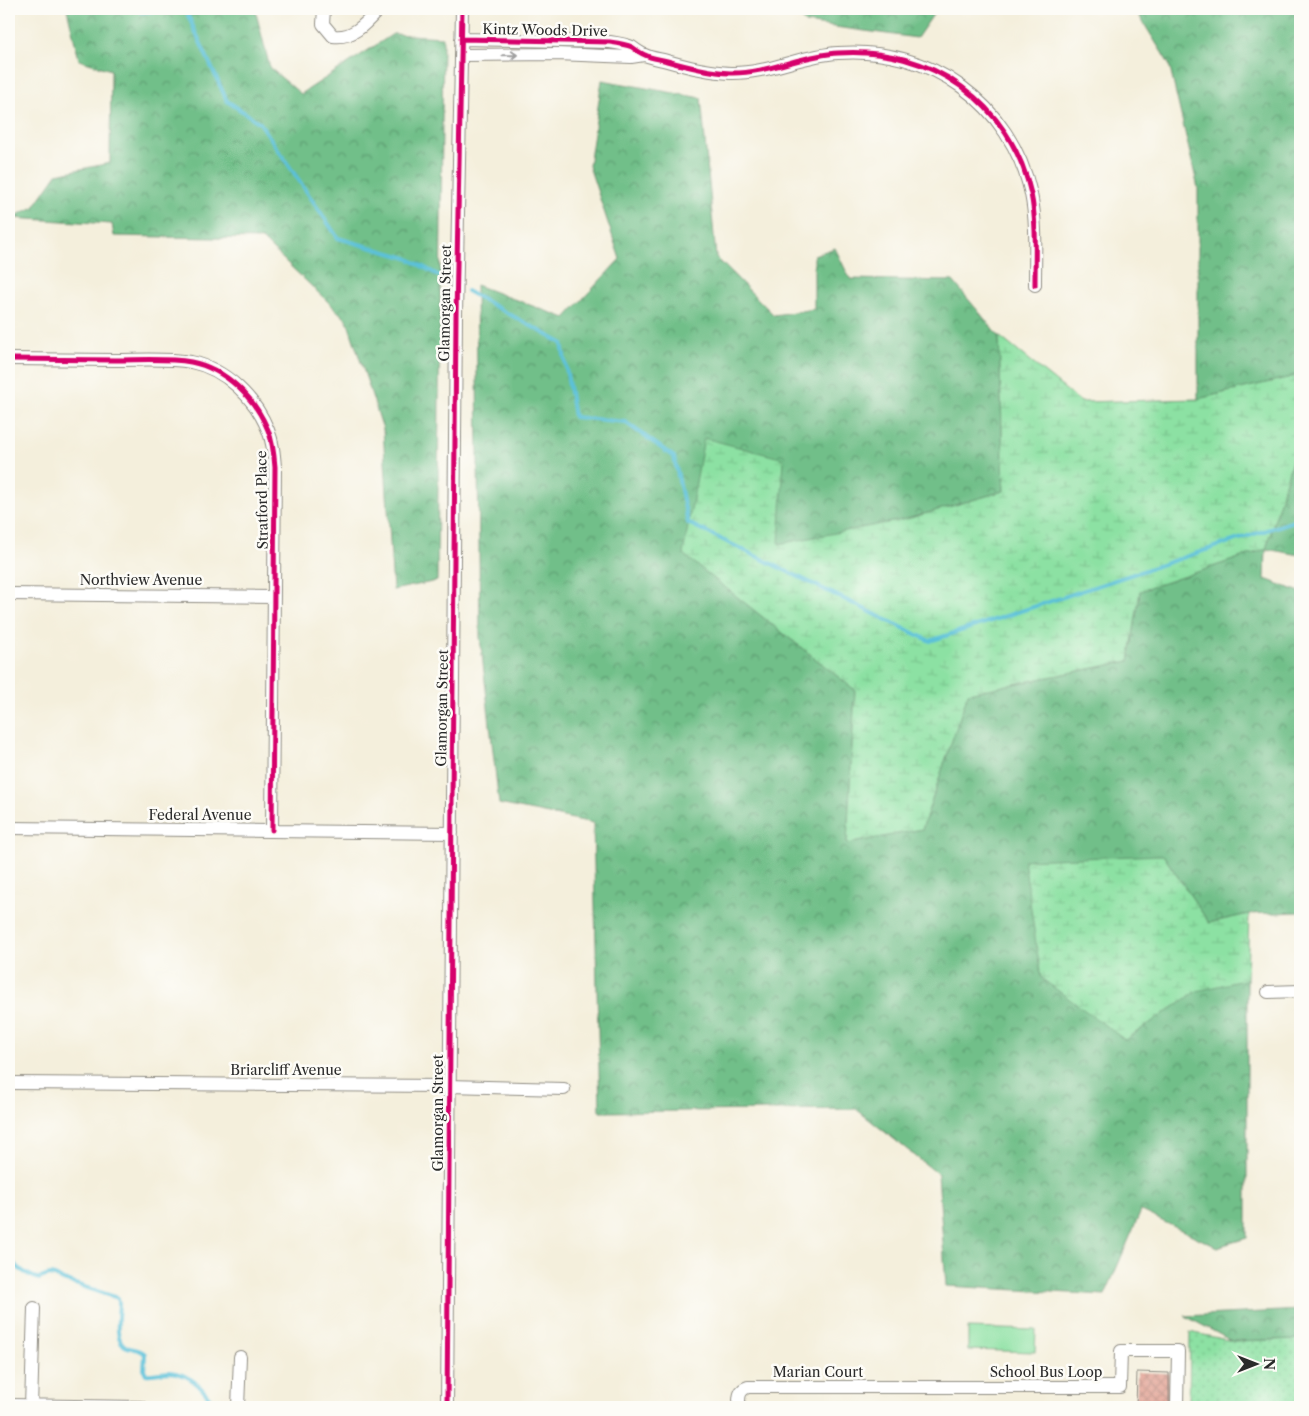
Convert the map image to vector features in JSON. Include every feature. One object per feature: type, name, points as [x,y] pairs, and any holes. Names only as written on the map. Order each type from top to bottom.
[{"type":"street","points":[[324,9],[323,24],[333,36],[341,37],[364,25],[378,9]]},
{"type":"street","name":"Glamorgan Street","points":[[447,1407],[456,266],[462,9]]},
{"type":"street","name":"Kintz Woods Drive","points":[[462,39],[610,42],[625,44],[644,55],[710,71],[740,72],[779,67],[837,52],[865,52],[897,56],[916,62],[941,74],[972,95],[1005,132],[1019,158],[1026,176],[1033,205],[1035,285]]},
{"type":"street","points":[[557,54],[558,41]]},
{"type":"street","name":"Kintz Woods Drive","points":[[461,55],[557,54],[632,57],[644,55]]},
{"type":"street","name":"Stratford Place","points":[[9,359],[183,361],[210,369],[235,384],[248,397],[259,413],[268,430],[274,448],[275,467],[272,830]]},
{"type":"street","name":"Northview Avenue","points":[[9,594],[274,597]]},
{"type":"street","name":"Federal Avenue","points":[[9,828],[452,833]]},
{"type":"street","points":[[1268,992],[1300,991]]},
{"type":"street","name":"Briarcliff Avenue","points":[[9,1083],[449,1086],[564,1089]]},
{"type":"street","points":[[31,1406],[34,1308]]},
{"type":"street","name":"School Bus Loop","points":[[914,1387],[1120,1386],[1121,1351],[1178,1351],[1177,1407]]},
{"type":"street","points":[[238,1407],[240,1357]]},
{"type":"street","name":"Marian Court","points":[[739,1407],[740,1392],[743,1388],[748,1387],[914,1387]]},
{"type":"street","points":[[9,1405],[141,1407]]},
{"type":"green space","points":[[67,9],[255,9],[270,68],[301,94],[393,34],[443,37],[437,581],[393,590],[383,429],[347,320],[262,239],[114,236],[112,224],[11,218],[34,207],[57,174],[110,163],[111,70],[79,60]]},
{"type":"green space","points":[[791,9],[937,9],[917,38],[805,23]]},
{"type":"green space","points":[[1135,9],[1300,9],[1300,375],[1198,399],[1198,188],[1169,64]]},
{"type":"green space","points":[[602,80],[701,98],[716,257],[774,315],[814,309],[814,255],[835,248],[850,279],[953,281],[999,336],[1004,491],[907,519],[779,545],[683,554],[855,690],[847,844],[922,829],[968,693],[1129,661],[1140,591],[1266,549],[1265,579],[1300,592],[1300,912],[1249,914],[1209,923],[1163,855],[1125,1040],[1197,990],[1247,979],[1247,1238],[1217,1247],[1141,1211],[1105,1295],[946,1286],[938,1174],[856,1109],[600,1112],[593,823],[499,804],[480,637],[476,285],[565,318],[620,259],[589,166]]},
{"type":"green space","points":[[999,336],[1081,402],[1198,399],[1300,375],[1300,433],[1266,549],[1140,591],[1129,661],[968,693],[922,829],[847,844],[855,690],[683,554],[704,438],[784,459],[779,544],[907,519],[1004,491]]},
{"type":"green space","points":[[1300,433],[1300,555],[1266,549]]},
{"type":"green space","points":[[1163,855],[1209,923],[1249,914],[1247,979],[1197,991],[1125,1040],[1041,978],[1024,860]]},
{"type":"green space","points":[[1300,1310],[1300,1339],[1232,1341],[1185,1316]]},
{"type":"green space","points":[[968,1328],[1036,1330],[1035,1352],[968,1350]]},
{"type":"green space","points":[[1190,1332],[1232,1341],[1300,1339],[1300,1407],[1189,1407]]},
{"type":"building","points":[[1137,1372],[1169,1373],[1169,1407],[1136,1407]]},
{"type":"waterway","points":[[140,9],[141,12],[180,9]]},
{"type":"waterway","points":[[185,9],[227,101],[260,123],[338,238],[407,258],[445,279]]},
{"type":"waterway","points":[[467,291],[562,343],[574,417],[625,422],[674,457],[688,523],[930,641],[1300,519]]},
{"type":"waterway","points":[[9,1253],[16,1266],[39,1279],[52,1275],[118,1298],[118,1334],[123,1344],[127,1347],[139,1350],[145,1354],[144,1370],[146,1374],[170,1372],[184,1375],[199,1386],[212,1401],[227,1404]]},
{"type":"cycle path","points":[[447,1407],[456,316],[462,9]]},
{"type":"cycle path","points":[[461,39],[610,42],[632,47],[653,58],[714,72],[744,73],[758,71],[824,54],[838,53],[872,53],[904,59],[934,71],[961,87],[985,108],[1005,133],[1021,162],[1033,205],[1035,285]]},
{"type":"cycle path","points":[[9,359],[163,360],[191,362],[216,371],[227,378],[247,396],[262,418],[271,439],[275,467],[272,830]]}]
